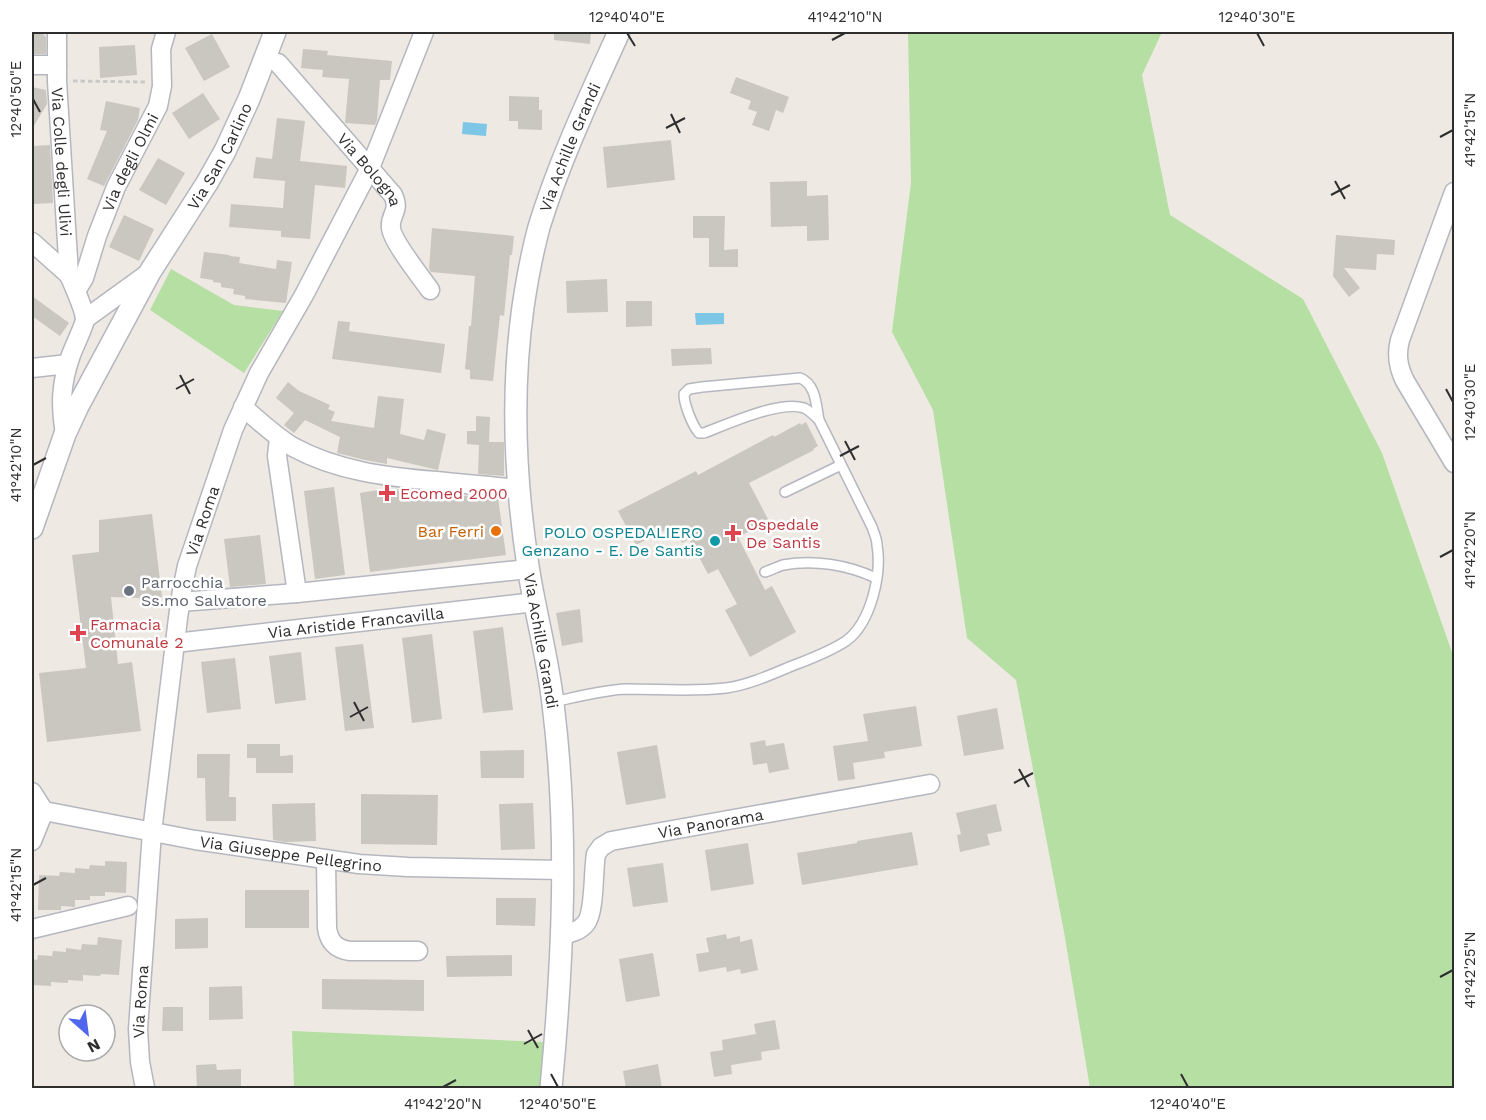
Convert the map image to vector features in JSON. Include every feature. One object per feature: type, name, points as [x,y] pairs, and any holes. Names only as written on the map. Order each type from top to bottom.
[{"type":"street","name":"Via Colle degli Ulivi","points":[[57,32],[57,73],[73,283]]},
{"type":"street","name":"Via degli Olmi","points":[[73,283],[84,278],[116,187],[158,106],[161,83],[160,49],[166,32]]},
{"type":"street","name":"Via San Carlino","points":[[32,528],[65,434],[78,406],[150,272],[225,151],[249,99],[275,32]]},
{"type":"street","name":"Via Roma","points":[[145,1089],[138,1034],[152,832],[180,603],[190,557],[229,441],[243,407],[259,373],[304,295],[370,168],[424,32]]},
{"type":"street","name":"Via Achille Grandi","points":[[551,1089],[563,870],[560,784],[553,702],[528,569],[518,489],[517,384],[523,310],[533,252],[540,227],[563,159],[619,32]]},
{"type":"street","name":"Via Bologna","points":[[278,63],[391,192],[396,209],[391,228],[395,240],[430,290]]},
{"type":"street","points":[[32,65],[57,73]]},
{"type":"street","points":[[1455,192],[1400,340],[1397,354],[1405,381],[1455,463]]},
{"type":"street","points":[[32,242],[73,283],[85,319]]},
{"type":"street","name":"Via San Carlino","points":[[65,434],[61,399],[68,364],[85,319],[150,272]]},
{"type":"street","points":[[32,368],[68,364]]},
{"type":"street","points":[[243,407],[279,438],[314,457],[348,468],[404,478],[518,489]]},
{"type":"street","points":[[279,438],[277,456],[297,593]]},
{"type":"street","points":[[180,603],[528,569]]},
{"type":"street","name":"Via Aristide Francavilla","points":[[175,642],[535,602]]},
{"type":"street","name":"Via Panorama","points":[[561,935],[576,932],[590,918],[596,854],[611,841],[930,784]]},
{"type":"street","points":[[32,792],[44,811],[32,841]]},
{"type":"street","name":"Via Giuseppe Pellegrino","points":[[44,811],[195,840],[326,860],[391,867],[563,870]]},
{"type":"street","points":[[326,860],[327,928],[329,938],[334,945],[350,951],[418,951]]},
{"type":"street","points":[[32,929],[128,906]]},
{"type":"lane","points":[[553,702],[623,689],[729,688],[816,656],[846,641],[856,631],[865,618],[874,593],[878,564],[877,543],[872,528],[819,420],[816,401],[807,381],[800,378],[702,387],[689,389],[683,397],[699,433],[768,410],[786,407],[805,408],[819,420]]},
{"type":"lane","points":[[785,492],[841,465]]},
{"type":"lane","points":[[765,572],[781,566],[811,563],[838,565],[876,578]]},
{"type":"path","points":[[57,73],[161,83]]},
{"type":"green space","points":[[908,32],[1162,32],[1142,75],[1170,215],[1303,299],[1382,453],[1454,658],[1454,1088],[1090,1088],[1064,932],[1016,680],[967,638],[933,410],[892,332],[911,183]]},
{"type":"green space","points":[[171,269],[234,305],[283,311],[244,373],[150,310]]},
{"type":"green space","points":[[292,1031],[544,1042],[541,1088],[294,1088]]},
{"type":"water","points":[[463,122],[487,124],[486,136],[462,134]]},
{"type":"water","points":[[695,313],[724,313],[724,324],[696,325]]},
{"type":"building","points":[[32,32],[41,32],[46,37],[45,54],[32,54]]},
{"type":"building","points":[[554,32],[591,32],[590,44],[554,40]]},
{"type":"building","points":[[212,34],[230,67],[204,81],[185,48]]},
{"type":"building","points":[[135,45],[137,75],[100,78],[99,47]]},
{"type":"building","points":[[303,49],[328,51],[327,55],[392,61],[390,80],[380,80],[375,125],[345,123],[349,79],[322,77],[323,70],[301,68]]},
{"type":"building","points":[[736,77],[789,97],[783,113],[776,110],[769,131],[752,125],[757,112],[748,109],[751,101],[730,93]]},
{"type":"building","points":[[32,87],[46,90],[47,104],[32,129]]},
{"type":"building","points":[[203,93],[220,119],[189,139],[172,113]]},
{"type":"building","points":[[509,96],[539,97],[539,110],[542,110],[542,130],[518,129],[518,121],[509,121]]},
{"type":"building","points":[[106,101],[140,108],[138,120],[104,186],[87,179],[107,131],[100,130]]},
{"type":"building","points":[[277,118],[305,121],[300,161],[347,166],[345,188],[315,185],[310,239],[281,237],[281,231],[229,227],[231,204],[283,208],[285,181],[253,178],[256,157],[272,159]]},
{"type":"building","points":[[671,140],[675,180],[607,188],[603,147]]},
{"type":"building","points":[[50,145],[53,203],[34,204],[32,146]]},
{"type":"building","points":[[158,158],[185,173],[166,205],[139,190]]},
{"type":"building","points":[[807,181],[807,196],[828,195],[829,240],[807,241],[807,226],[771,227],[770,182]]},
{"type":"building","points":[[124,215],[154,229],[139,261],[109,247]]},
{"type":"building","points":[[693,216],[725,216],[724,250],[738,249],[738,267],[709,267],[709,238],[693,238]]},
{"type":"building","points":[[432,228],[514,236],[504,316],[500,315],[493,381],[470,379],[470,370],[465,369],[475,276],[431,272],[429,269]]},
{"type":"building","points":[[1336,235],[1395,240],[1394,255],[1377,254],[1376,270],[1344,268],[1360,288],[1349,297],[1333,276]]},
{"type":"building","points":[[204,252],[240,257],[239,263],[276,269],[277,260],[292,262],[286,303],[245,299],[245,296],[233,294],[234,289],[221,287],[221,283],[213,282],[213,280],[200,278]]},
{"type":"building","points":[[607,279],[608,312],[567,313],[566,281]]},
{"type":"building","points":[[32,296],[69,323],[60,336],[32,316]]},
{"type":"building","points":[[626,301],[652,301],[652,326],[626,327]]},
{"type":"building","points":[[338,321],[350,322],[349,331],[445,344],[441,373],[332,359]]},
{"type":"building","points":[[711,348],[712,364],[672,366],[671,349]]},
{"type":"building","points":[[288,382],[299,391],[330,405],[328,409],[335,412],[331,421],[374,428],[378,396],[404,399],[400,434],[424,440],[427,429],[446,434],[438,470],[387,458],[387,464],[337,453],[340,437],[305,420],[294,433],[284,425],[294,413],[276,398]]},
{"type":"building","points":[[476,416],[490,417],[489,442],[504,442],[504,476],[478,474],[479,445],[467,444],[467,431],[476,431]]},
{"type":"building","name":"POLO OSPEDALIERO Genzano - E. De Santis","points":[[806,422],[818,446],[749,483],[769,521],[738,537],[765,590],[772,586],[796,632],[750,657],[725,610],[737,604],[718,569],[708,574],[689,539],[682,543],[673,526],[636,545],[618,511],[696,471],[698,475],[773,435],[774,437]]},
{"type":"building","points":[[334,487],[345,575],[315,579],[304,491]]},
{"type":"building","points":[[384,489],[384,491],[398,489],[399,493],[418,491],[498,498],[506,555],[370,572],[360,493]]},
{"type":"building","points":[[152,514],[162,597],[139,600],[139,598],[111,597],[118,664],[132,662],[141,731],[47,742],[39,673],[86,668],[72,555],[99,552],[99,520]]},
{"type":"building","points":[[260,535],[266,584],[230,587],[224,539]]},
{"type":"building","points":[[580,609],[583,642],[562,646],[556,613]]},
{"type":"building","points":[[503,627],[513,710],[483,713],[473,631]]},
{"type":"building","points":[[432,634],[442,719],[412,723],[402,638]]},
{"type":"building","points":[[363,644],[374,728],[345,731],[335,647]]},
{"type":"building","points":[[301,652],[306,700],[275,704],[269,656]]},
{"type":"building","points":[[235,658],[241,709],[207,713],[201,662]]},
{"type":"building","points":[[916,706],[922,746],[884,752],[885,758],[853,763],[855,779],[838,781],[833,746],[868,741],[863,714]]},
{"type":"building","points":[[997,708],[1004,749],[964,756],[957,716]]},
{"type":"building","points":[[765,740],[766,746],[784,743],[789,769],[769,773],[767,763],[753,765],[750,743]]},
{"type":"building","points":[[247,744],[280,744],[280,756],[293,755],[293,773],[256,773],[256,758],[247,758]]},
{"type":"building","points":[[657,745],[666,798],[626,805],[617,752]]},
{"type":"building","points":[[524,750],[524,778],[481,778],[480,751]]},
{"type":"building","points":[[197,754],[230,754],[229,797],[236,797],[236,821],[206,821],[205,778],[197,778]]},
{"type":"building","points":[[361,794],[438,795],[437,845],[361,844]]},
{"type":"building","points":[[315,803],[316,841],[273,840],[272,804]]},
{"type":"building","points":[[533,803],[535,849],[501,850],[499,804]]},
{"type":"building","points":[[996,804],[1002,831],[987,834],[990,845],[960,852],[957,835],[961,834],[956,813]]},
{"type":"building","points":[[912,832],[918,865],[802,885],[797,853]]},
{"type":"building","points":[[748,843],[754,884],[711,891],[705,850]]},
{"type":"building","points":[[105,861],[127,862],[126,893],[105,892],[105,896],[90,896],[90,900],[75,900],[75,907],[61,906],[61,910],[38,910],[39,875],[59,876],[60,872],[75,873],[75,868],[89,869],[90,865],[105,866]]},
{"type":"building","points":[[663,863],[668,902],[633,907],[627,868]]},
{"type":"building","points":[[245,890],[309,890],[309,928],[245,928]]},
{"type":"building","points":[[496,898],[536,898],[535,926],[496,925]]},
{"type":"building","points":[[208,918],[208,948],[175,949],[175,919]]},
{"type":"building","points":[[726,934],[727,939],[740,936],[740,942],[752,939],[758,970],[741,974],[740,969],[727,972],[726,967],[699,972],[696,954],[709,952],[706,938]]},
{"type":"building","points":[[98,937],[122,940],[119,975],[83,975],[83,981],[51,982],[51,986],[32,985],[32,959],[37,960],[38,955],[52,956],[53,951],[66,952],[66,948],[81,950],[82,944],[97,945]]},
{"type":"building","points":[[653,953],[660,996],[626,1002],[619,959]]},
{"type":"building","points":[[512,955],[512,976],[447,977],[446,956]]},
{"type":"building","points":[[322,979],[424,980],[424,1011],[322,1009]]},
{"type":"building","points":[[242,986],[243,1019],[209,1020],[209,987]]},
{"type":"building","points":[[163,1007],[183,1007],[183,1031],[162,1031]]},
{"type":"building","points":[[775,1020],[780,1049],[761,1052],[762,1060],[731,1065],[732,1074],[714,1077],[710,1052],[723,1050],[722,1040],[756,1034],[754,1024]]},
{"type":"building","points":[[216,1064],[217,1070],[241,1069],[241,1089],[197,1089],[196,1065]]},
{"type":"building","points":[[658,1064],[662,1089],[626,1089],[623,1071]]},
{"type":"place","name":"Ecomed 2000","points":[[387,493]]},
{"type":"place","name":"Bar Ferri","points":[[496,531]]},
{"type":"place","name":"Ospedale De Santis","points":[[733,533]]},
{"type":"place","name":"POLO OSPEDALIERO Genzano - E. De Santis","points":[[715,541]]},
{"type":"place","name":"Parrocchia Ss.mo Salvatore","points":[[129,591]]},
{"type":"place","name":"Farmacia Comunale 2","points":[[78,633]]}]
